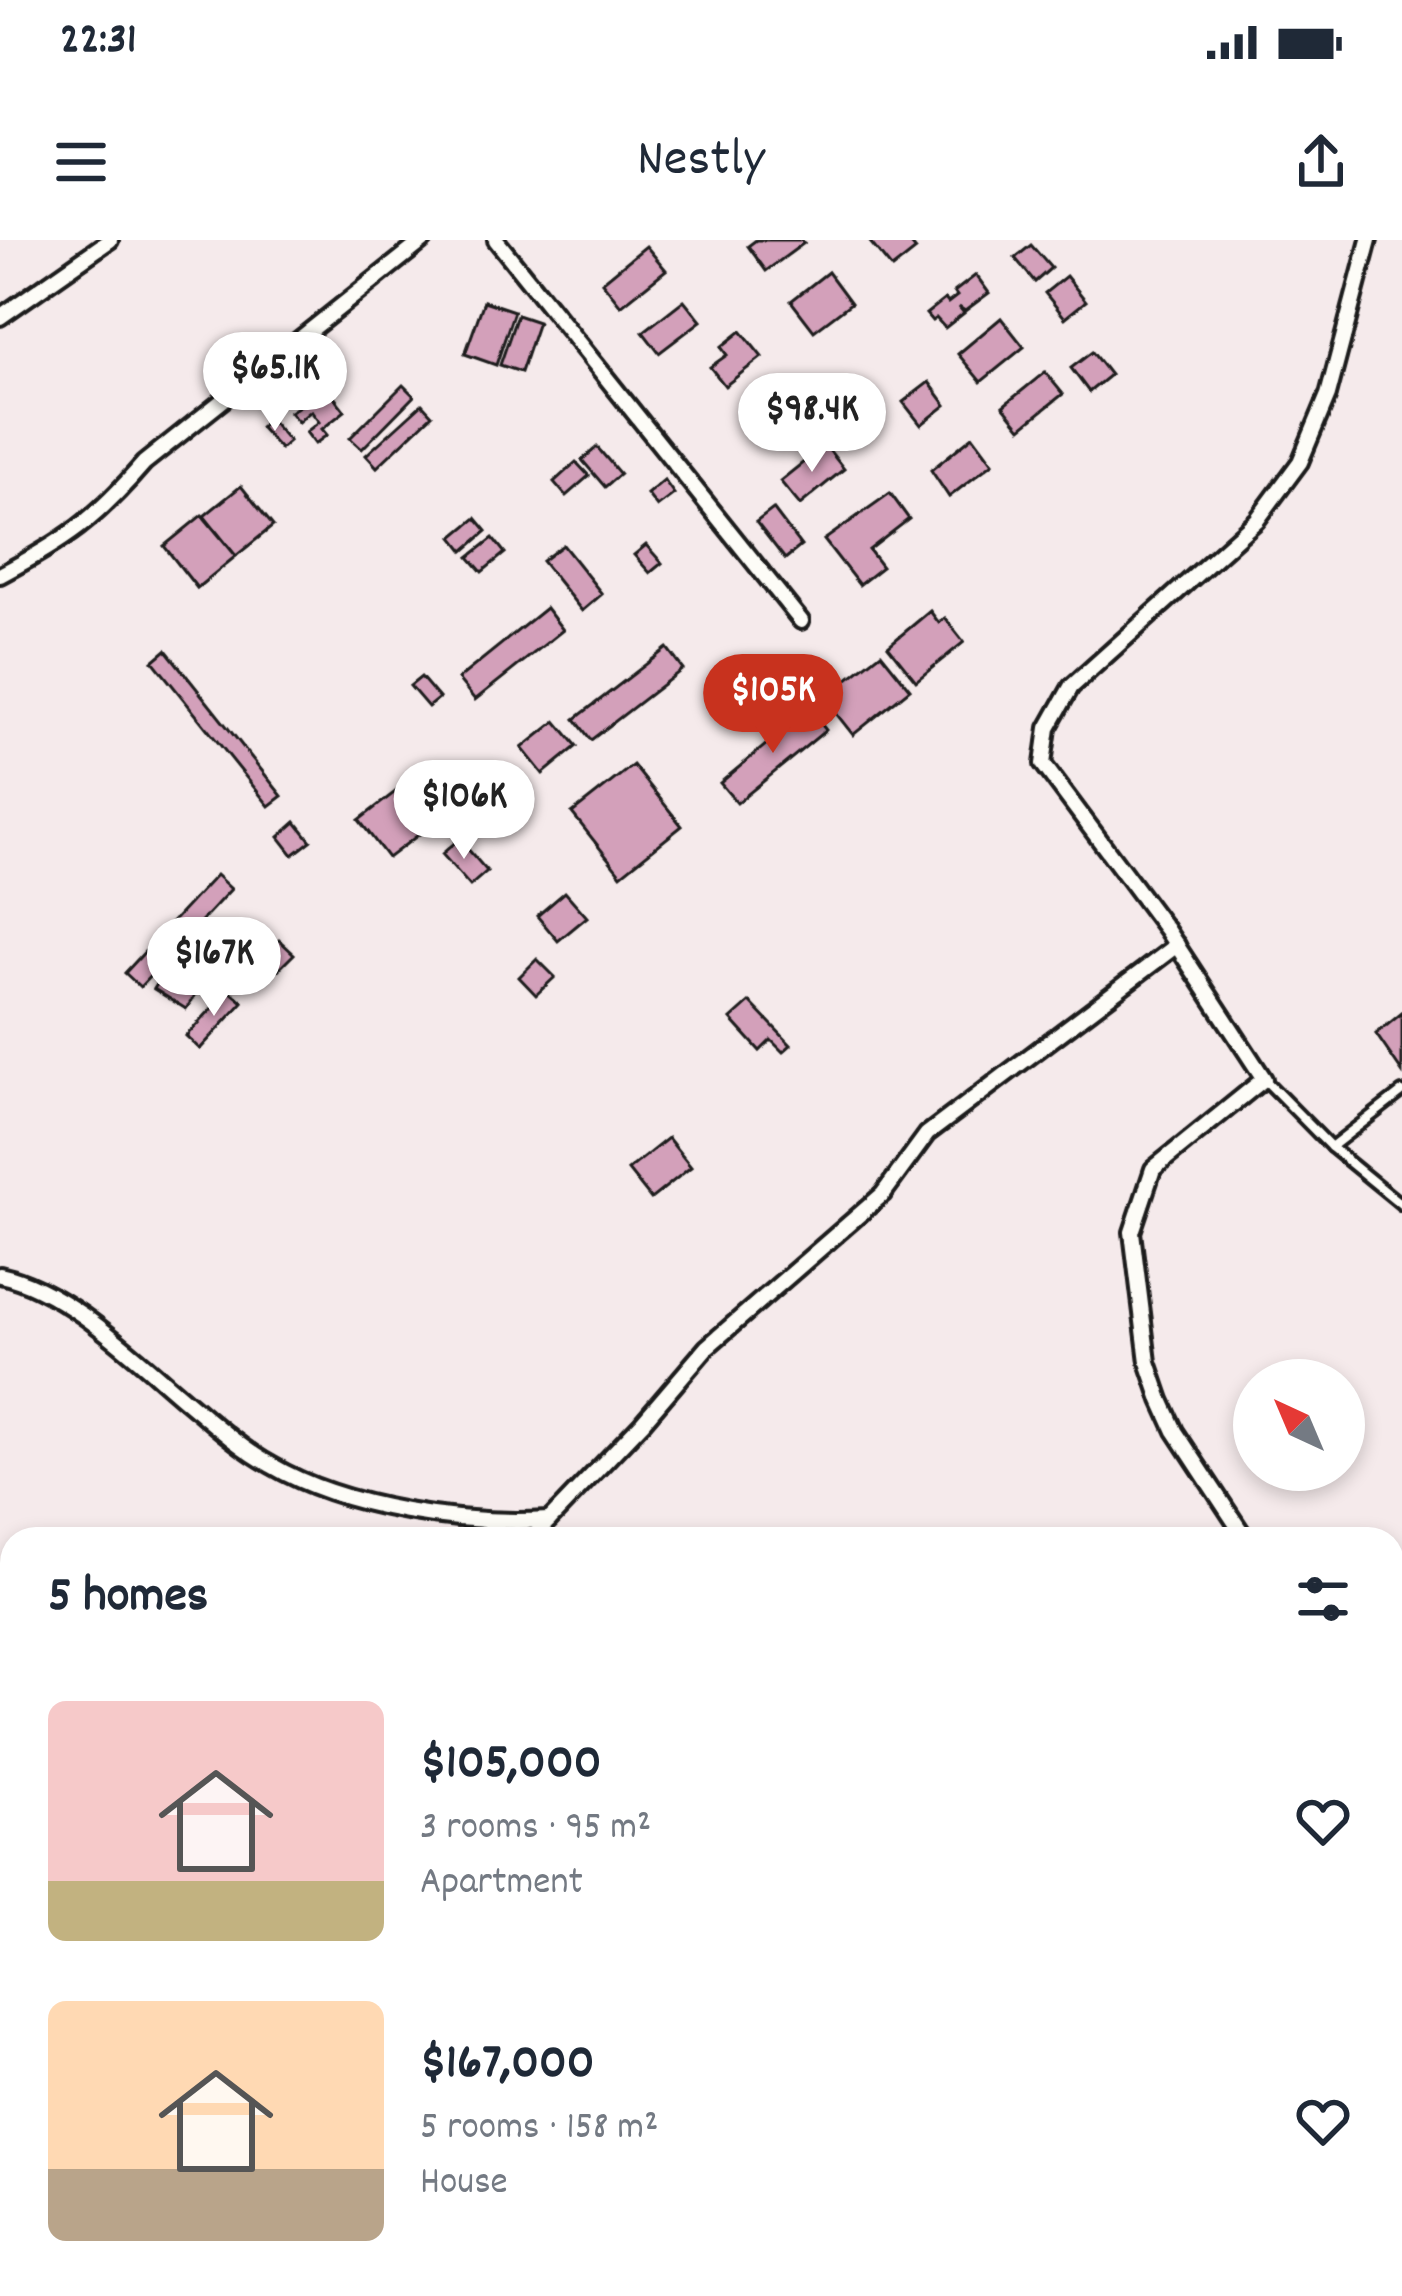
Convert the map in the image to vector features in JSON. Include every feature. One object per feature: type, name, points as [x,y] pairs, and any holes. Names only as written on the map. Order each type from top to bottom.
[{"type":"street","points":[[0,317],[110,240]]},
{"type":"street","points":[[0,575],[66,539],[107,506],[144,463],[424,240]]},
{"type":"street","points":[[496,240],[801,620]]},
{"type":"street","points":[[1238,1527],[1175,1431],[1161,1400],[1148,1362],[1132,1232],[1153,1168],[1264,1079],[1177,945],[1043,764],[1048,728],[1070,687],[1257,520],[1290,477],[1328,395],[1369,240]]},
{"type":"street","points":[[542,1527],[642,1424],[707,1346],[884,1194],[927,1134],[1177,945]]},
{"type":"street","points":[[0,1275],[58,1300],[271,1466],[338,1495],[445,1516],[501,1523],[549,1520]]},
{"type":"lane","points":[[1264,1079],[1330,1147],[1402,1205]]},
{"type":"lane","points":[[1330,1147],[1402,1092]]},
{"type":"building","points":[[756,240],[804,243],[766,271],[748,246]]},
{"type":"building","points":[[908,240],[916,250],[892,269],[870,242]]},
{"type":"building","points":[[1031,245],[1051,268],[1035,282],[1015,258]]},
{"type":"building","points":[[646,246],[666,270],[621,306],[602,282]]},
{"type":"building","points":[[828,272],[851,303],[814,331],[791,301]]},
{"type":"building","points":[[976,275],[989,293],[965,311],[959,307],[964,313],[945,328],[936,318],[932,321],[926,314],[957,296],[954,292]]},
{"type":"building","points":[[1066,276],[1086,301],[1065,318],[1045,293]]},
{"type":"building","points":[[684,300],[701,321],[659,353],[643,332]]},
{"type":"building","points":[[484,301],[514,311],[496,365],[465,354]]},
{"type":"building","points":[[517,315],[538,322],[521,372],[500,365]]},
{"type":"building","points":[[1001,318],[1024,347],[981,382],[958,354]]},
{"type":"building","points":[[741,331],[762,357],[725,386],[710,367],[727,355],[721,347]]},
{"type":"building","points":[[1092,352],[1110,375],[1089,392],[1071,368]]},
{"type":"building","points":[[1045,372],[1063,394],[1021,428],[1003,406]]},
{"type":"building","points":[[929,382],[946,405],[921,425],[903,402]]},
{"type":"building","points":[[403,385],[414,396],[362,449],[350,438]]},
{"type":"building","points":[[327,388],[345,411],[322,429],[327,435],[315,444],[306,432],[319,422],[311,411],[298,422],[290,412]]},
{"type":"building","points":[[422,404],[432,415],[377,467],[366,455]]},
{"type":"building","points":[[270,419],[289,441],[280,449],[260,427]]},
{"type":"building","points":[[973,436],[993,463],[949,497],[931,470]]},
{"type":"building","points":[[825,445],[844,469],[800,505],[780,481]]},
{"type":"building","points":[[597,447],[620,474],[605,487],[582,460]]},
{"type":"building","points":[[576,462],[589,476],[566,496],[554,482]]},
{"type":"building","points":[[664,480],[674,494],[657,507],[647,494]]},
{"type":"building","points":[[241,486],[273,526],[236,556],[204,516]]},
{"type":"building","points":[[890,493],[909,519],[869,550],[882,567],[859,585],[824,540]]},
{"type":"building","points":[[773,509],[801,546],[785,559],[756,522]]},
{"type":"building","points":[[202,515],[236,556],[197,588],[164,546]]},
{"type":"building","points":[[476,518],[487,531],[464,551],[453,537]]},
{"type":"building","points":[[493,538],[505,553],[482,572],[469,557]]},
{"type":"building","points":[[563,545],[602,594],[582,611],[542,561]]},
{"type":"building","points":[[646,545],[662,563],[650,573],[634,555]]},
{"type":"building","points":[[546,608],[563,630],[475,700],[458,679]]},
{"type":"building","points":[[930,611],[939,623],[945,618],[964,642],[916,681],[888,646]]},
{"type":"building","points":[[667,648],[683,669],[591,740],[575,719]]},
{"type":"building","points":[[166,650],[282,796],[269,806],[153,661]]},
{"type":"building","points":[[881,653],[910,689],[853,735],[824,698]]},
{"type":"building","points":[[421,677],[439,698],[428,707],[410,686]]},
{"type":"building","points":[[809,709],[826,730],[737,803],[720,783]]},
{"type":"building","points":[[556,721],[577,746],[543,774],[522,748]]},
{"type":"building","points":[[633,765],[682,826],[621,875],[572,813]]},
{"type":"building","points":[[421,772],[450,811],[388,858],[359,820]]},
{"type":"building","points":[[296,822],[311,841],[293,855],[279,837]]},
{"type":"building","points":[[459,839],[487,871],[470,886],[442,854]]},
{"type":"building","points":[[216,875],[231,889],[140,987],[125,973]]},
{"type":"building","points":[[565,892],[587,917],[558,941],[537,916]]},
{"type":"building","points":[[279,940],[294,954],[278,970],[263,955]]},
{"type":"building","points":[[537,959],[555,977],[536,995],[519,977]]},
{"type":"building","points":[[164,973],[196,994],[186,1009],[154,989]]},
{"type":"building","points":[[229,990],[243,1002],[200,1049],[186,1036]]},
{"type":"building","points":[[750,1002],[791,1045],[783,1052],[771,1040],[760,1051],[731,1019]]},
{"type":"building","points":[[1402,1013],[1402,1072],[1376,1034]]},
{"type":"building","points":[[668,1138],[691,1167],[651,1199],[628,1170]]}]
